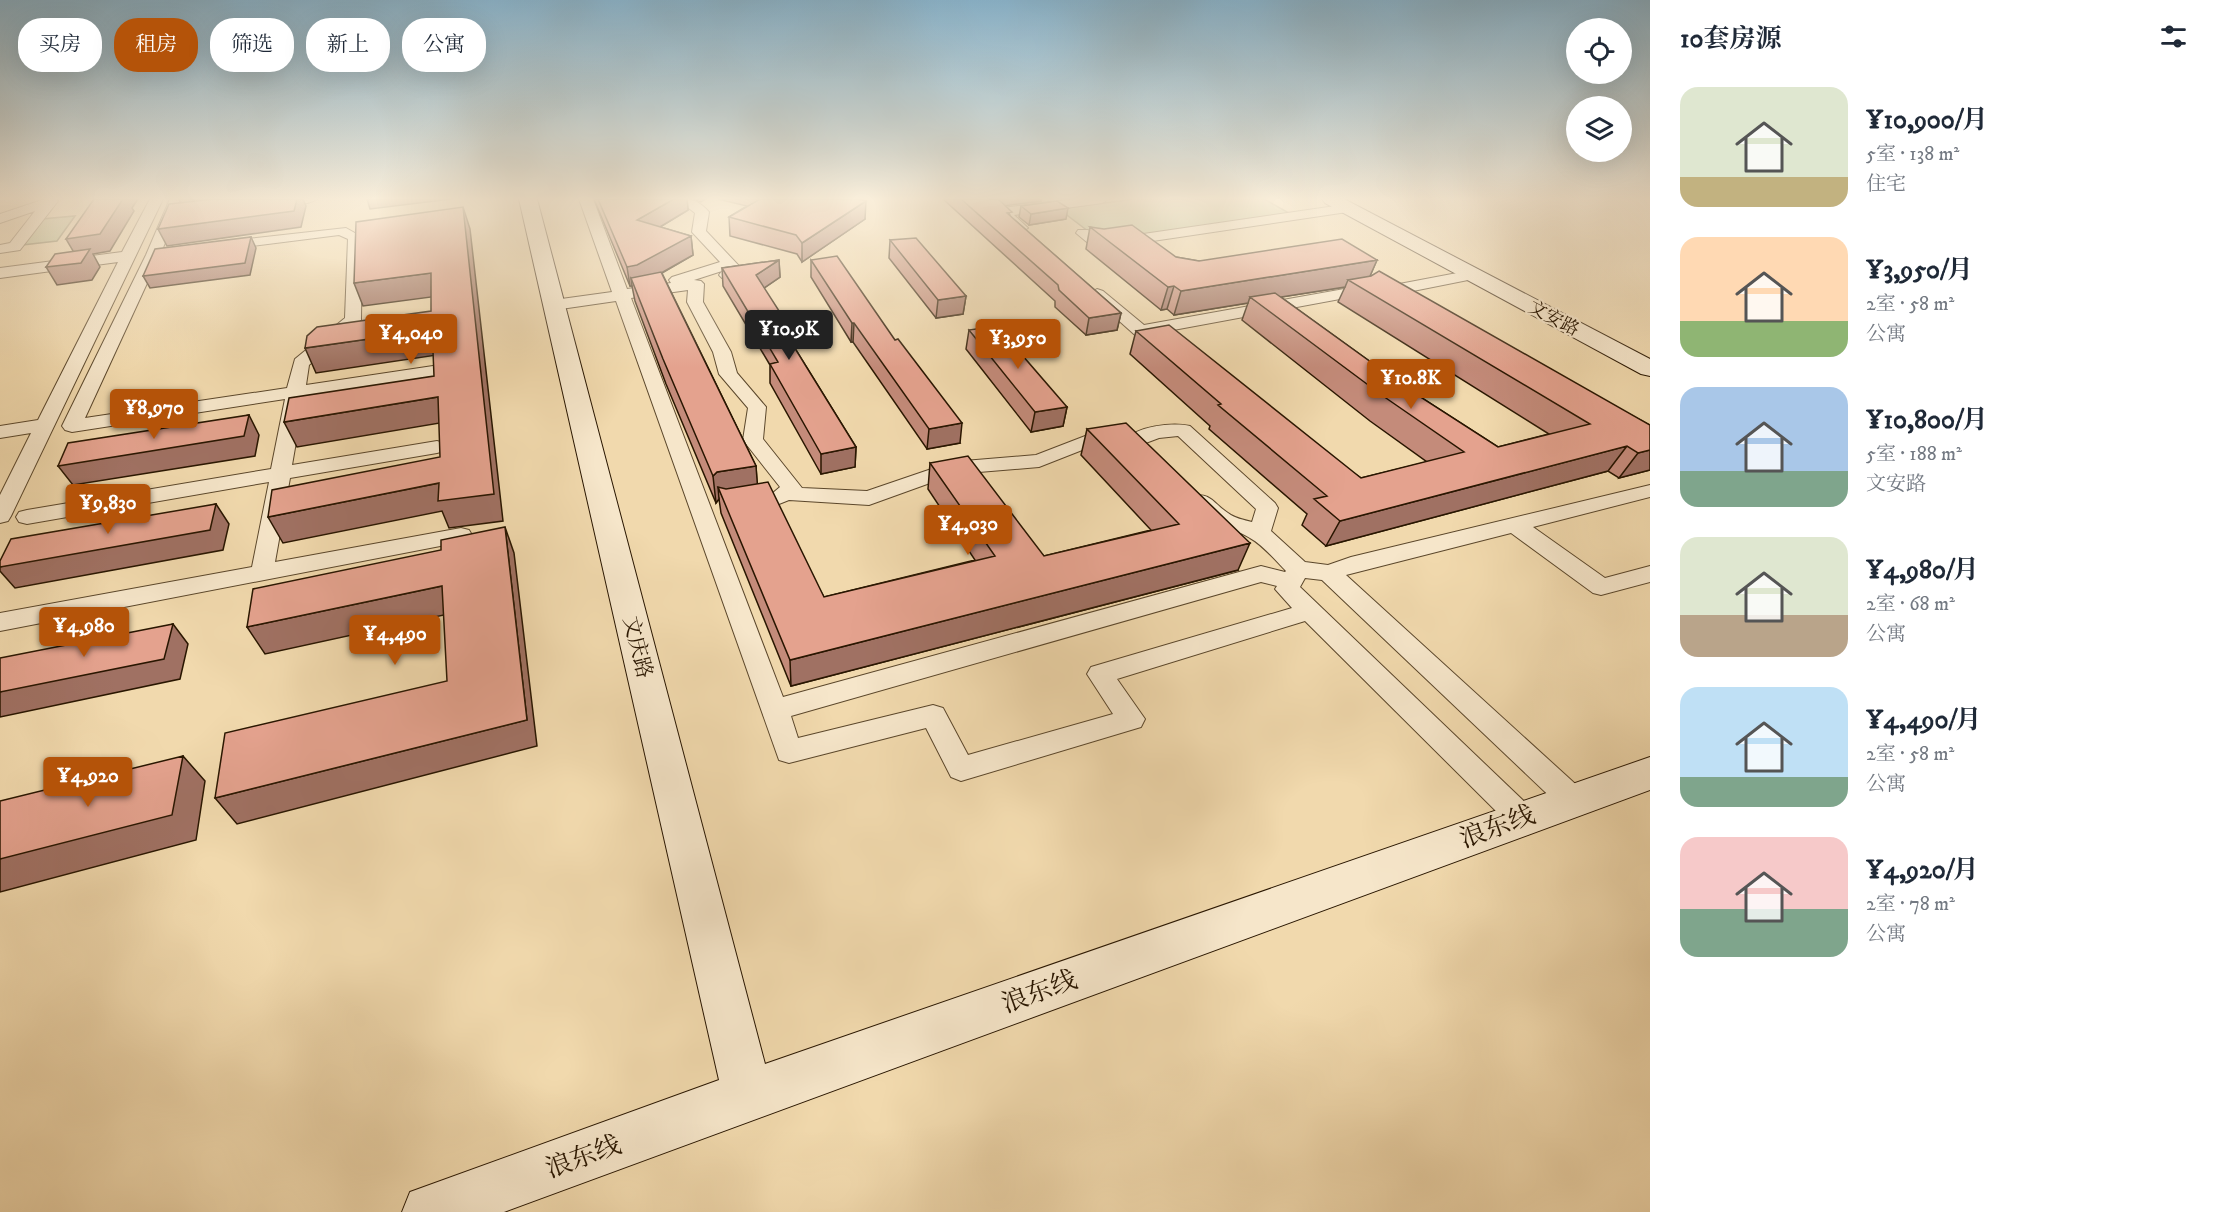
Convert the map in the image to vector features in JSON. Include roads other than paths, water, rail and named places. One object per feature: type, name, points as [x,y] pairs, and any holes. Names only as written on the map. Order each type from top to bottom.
[{"type":"main road","name":"文庆路","points":[[542,256],[748,1095]]},
{"type":"main road","name":"文安路","points":[[1437,256],[1650,369]]},
{"type":"main road","name":"浪东线","points":[[430,1212],[748,1095],[1650,772]]},
{"type":"street","points":[[0,273],[128,256]]},
{"type":"street","points":[[0,516],[128,256]]},
{"type":"street","points":[[153,256],[72,426],[433,371]]},
{"type":"street","points":[[262,573],[301,363],[353,320],[355,256]]},
{"type":"street","points":[[608,256],[789,752],[933,716],[961,769],[1131,719],[1100,674],[1310,611]]},
{"type":"street","points":[[553,300],[696,284],[728,275],[733,267],[721,256]]},
{"type":"street","points":[[621,291],[687,279],[729,264]]},
{"type":"street","points":[[1425,308],[1394,290],[1473,275]]},
{"type":"street","points":[[696,284],[695,303],[722,352],[728,374],[757,407],[753,440],[792,488],[778,498],[758,501]]},
{"type":"street","points":[[1089,286],[1141,331],[1361,291]]},
{"type":"street","points":[[0,432],[45,425]]},
{"type":"street","points":[[784,493],[869,498],[952,468],[1039,460],[1093,440],[1135,441],[1155,432],[1183,430],[1267,508],[1259,533]]},
{"type":"street","points":[[1135,441],[1152,457]]},
{"type":"street","points":[[27,517],[437,447]]},
{"type":"street","points":[[1187,488],[1221,519],[1259,533],[1294,575]]},
{"type":"street","points":[[775,710],[1261,574],[1329,573],[1351,565],[1515,525],[1645,497]]},
{"type":"street","points":[[1515,525],[1601,587],[1650,574]]},
{"type":"street","points":[[0,622],[461,535]]},
{"type":"street","points":[[1329,573],[1572,800]]},
{"type":"street","points":[[1294,575],[1287,589],[1522,818]]}]
